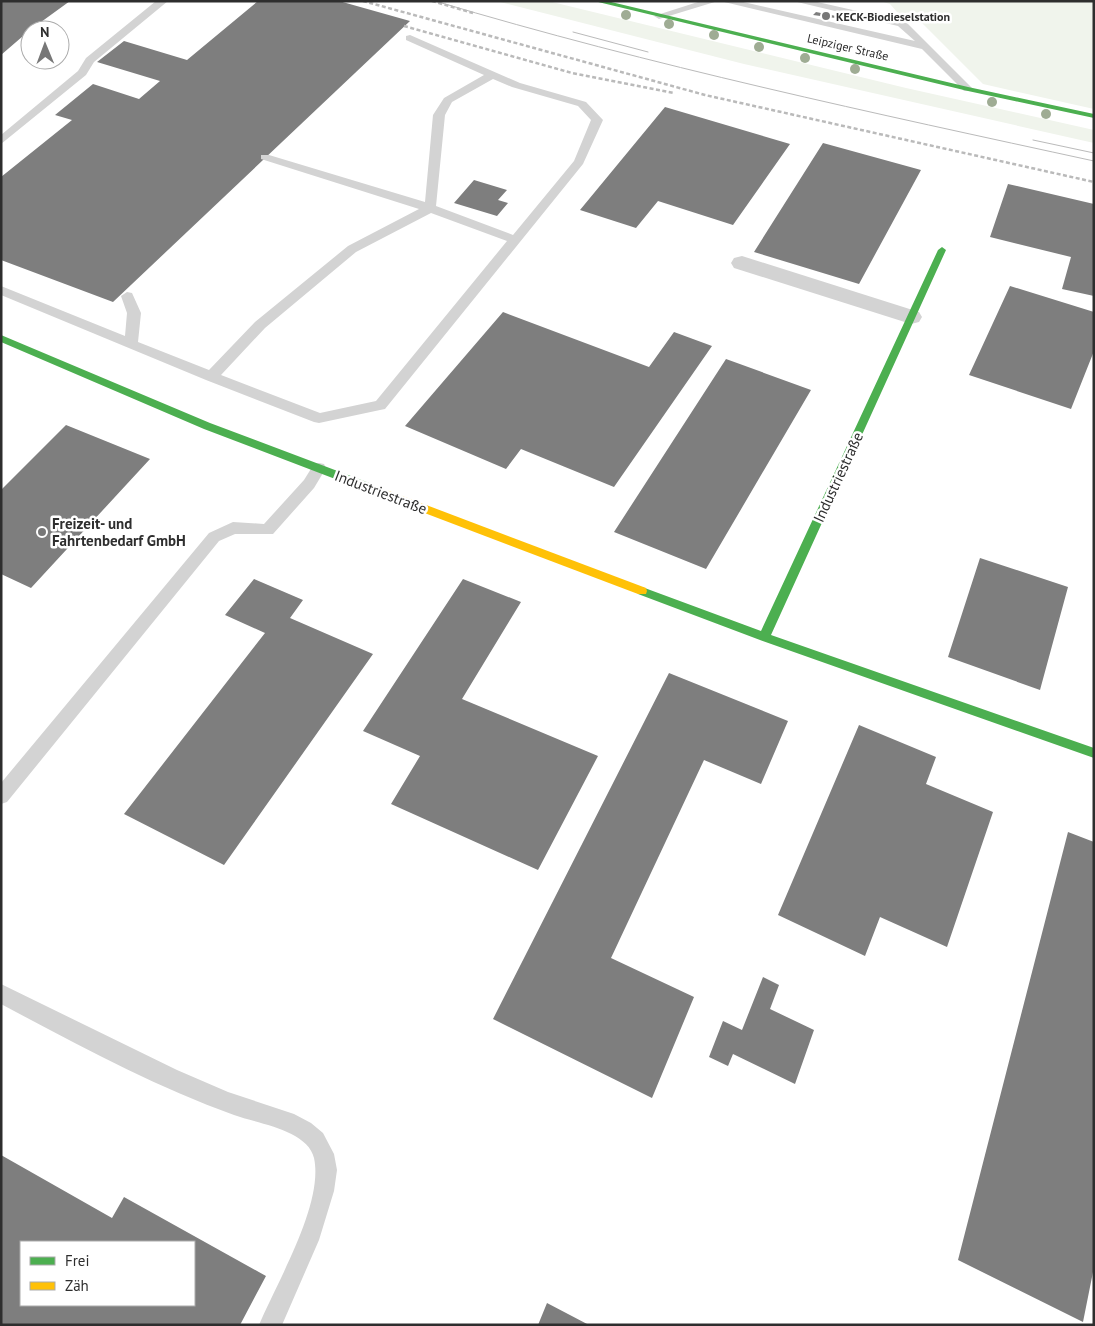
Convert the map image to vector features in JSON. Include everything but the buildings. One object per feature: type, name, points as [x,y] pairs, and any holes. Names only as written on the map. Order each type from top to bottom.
[{"type":"street","name":"Leipziger Straße","points":[[598,1],[968,89],[1094,116]]},
{"type":"street","name":"Industriestraße","points":[[764,637],[942,250]]},
{"type":"street","points":[[742,263],[911,317]]},
{"type":"street","name":"Industriestraße","points":[[1,338],[207,426],[764,637],[1093,751]]},
{"type":"lane","points":[[1,141],[82,73],[90,60],[164,1]]},
{"type":"lane","points":[[659,16],[713,1]]},
{"type":"lane","points":[[725,1],[926,47]]},
{"type":"lane","points":[[798,1],[902,24],[968,89]]},
{"type":"lane","points":[[1,290],[211,377],[319,418],[380,405],[578,162],[597,120],[582,104],[516,85],[410,38]]},
{"type":"lane","points":[[430,208],[439,115],[448,100],[493,74]]},
{"type":"lane","points":[[265,157],[430,208],[515,240]]},
{"type":"lane","points":[[211,377],[260,325],[352,249],[430,208]]},
{"type":"lane","points":[[127,296],[134,314],[131,344]]},
{"type":"lane","points":[[1,796],[214,537],[234,528],[268,530],[309,484],[318,468]]},
{"type":"lane","points":[[1,993],[155,1070],[228,1103],[295,1124],[313,1136],[324,1154],[327,1170],[324,1194],[292,1280],[270,1325]]},
{"type":"shaded area","points":[[496,1],[548,1],[906,88],[1094,130],[1094,143],[744,64]]},
{"type":"shaded area","points":[[880,1],[1094,1],[1094,109],[983,84],[920,21],[897,12],[890,4]]},
{"type":"tram line","points":[[435,1],[517,25],[681,68],[1094,161]]},
{"type":"tram line","points":[[573,32],[648,52]]},
{"type":"tram line","points":[[1033,140],[1094,153]]},
{"type":"railway","points":[[363,1],[705,95],[1094,182]]},
{"type":"railway","points":[[432,1],[473,13]]},
{"type":"railway","points":[[404,26],[572,73],[674,93]]},
{"type":"traffic: fast","points":[[597,1],[968,89],[1094,116]]},
{"type":"traffic: fast","points":[[764,637],[942,250]]},
{"type":"traffic: fast","points":[[1,338],[207,426],[368,487]]},
{"type":"traffic: fast","points":[[642,591],[764,637],[1094,753]]},
{"type":"traffic: slow","points":[[368,487],[642,591]]},
{"type":"place","name":"KECK-Biodieselstation","points":[[826,16]]},
{"type":"place","name":"Freizeit- und Fahrtenbedarf GmbH","points":[[42,532]]}]
